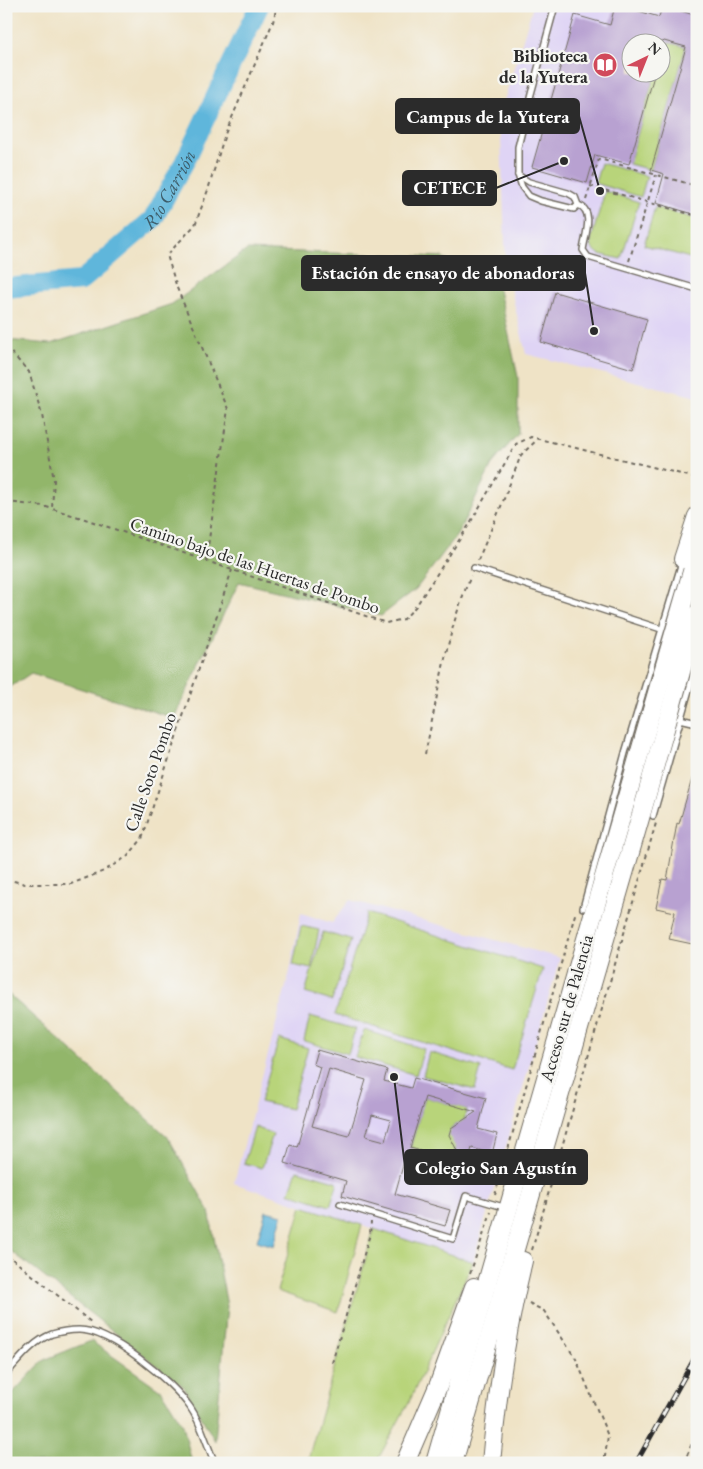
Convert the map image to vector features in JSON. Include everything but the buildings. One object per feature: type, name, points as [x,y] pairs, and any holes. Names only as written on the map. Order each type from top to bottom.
[{"type":"highway","name":"Acceso sur de Palencia","points":[[435,1463],[562,1024],[690,556],[697,516]]},
{"type":"highway","name":"Acceso sur de Palencia","points":[[453,1463],[647,794],[697,614]]},
{"type":"highway","points":[[491,1463],[504,1354],[516,1289],[584,1040],[592,980],[617,921],[655,815]]},
{"type":"highway","points":[[562,1024],[565,979],[580,908]]},
{"type":"highway","points":[[405,1463],[439,1384],[476,1284],[496,1205],[533,1092],[556,1043]]},
{"type":"lane","points":[[555,6],[518,147],[518,175],[522,187],[529,196],[567,208],[574,209],[581,206]]},
{"type":"lane","points":[[518,175],[529,182],[568,193],[587,211],[588,217],[583,250],[588,257],[697,289]]},
{"type":"lane","points":[[580,908],[661,629],[690,556]]},
{"type":"lane","points":[[474,568],[661,629]]},
{"type":"lane","points":[[655,815],[697,662]]},
{"type":"lane","points":[[680,719],[697,723]]},
{"type":"lane","points":[[340,1204],[453,1239],[466,1196],[496,1205]]},
{"type":"lane","points":[[6,1374],[33,1346],[52,1334],[79,1330],[100,1335],[126,1349],[176,1390],[190,1406],[199,1422],[214,1463]]},
{"type":"path","points":[[206,561],[228,410],[177,288],[167,255],[194,225],[208,190],[225,134],[273,22],[277,6]]},
{"type":"path","points":[[581,206],[599,159],[697,186]]},
{"type":"path","points":[[627,269],[656,175]]},
{"type":"path","points":[[590,186],[697,216]]},
{"type":"path","points":[[6,347],[29,372],[42,415],[54,480],[52,508]]},
{"type":"path","name":"Camino bajo de las Huertas de Pombo","points":[[6,502],[52,508],[386,623],[404,619],[416,606],[469,525],[516,444],[531,437],[697,478]]},
{"type":"path","points":[[425,754],[462,596],[502,504],[520,455],[538,439]]},
{"type":"path","name":"Calle Soto Pombo","points":[[6,879],[26,884],[71,884],[104,871],[128,856],[142,839],[232,570]]},
{"type":"path","points":[[531,1254],[655,815]]},
{"type":"path","points":[[467,1282],[496,1205],[580,908]]},
{"type":"path","points":[[332,1363],[370,1234],[372,1214]]},
{"type":"path","points":[[6,1254],[96,1327]]},
{"type":"path","points":[[529,1303],[544,1311],[576,1359],[608,1436],[604,1463]]},
{"type":"path","points":[[684,1463],[697,1432]]},
{"type":"shaded area","points":[[533,6],[697,6],[697,397],[526,354],[506,268],[500,114]]},
{"type":"shaded area","points":[[350,900],[560,958],[473,1262],[234,1183],[290,971],[301,913],[332,923]]},
{"type":"green space","points":[[670,43],[686,47],[651,170],[629,164],[652,82],[670,82]]},
{"type":"green space","points":[[601,163],[647,176],[641,197],[595,183]]},
{"type":"green space","points":[[605,191],[639,202],[621,259],[599,254],[591,247],[591,240]]},
{"type":"green space","points":[[655,207],[697,219],[697,260],[644,245]]},
{"type":"green space","points":[[247,250],[442,257],[499,290],[518,377],[518,434],[493,463],[457,535],[416,589],[381,616],[239,582],[174,718],[31,673],[6,690],[6,340],[51,344],[172,304]]},
{"type":"green space","points":[[367,913],[543,969],[512,1070],[335,1015]]},
{"type":"green space","points":[[301,926],[319,930],[311,969],[293,965]]},
{"type":"green space","points":[[323,932],[351,940],[332,1001],[305,993]]},
{"type":"green space","points":[[6,992],[168,1137],[209,1211],[227,1306],[215,1441],[184,1387],[6,1247]]},
{"type":"green space","points":[[310,1016],[355,1029],[348,1054],[304,1041]]},
{"type":"green space","points":[[364,1030],[424,1049],[416,1075],[355,1057]]},
{"type":"green space","points":[[279,1039],[308,1048],[291,1109],[260,1102]]},
{"type":"green space","points":[[429,1052],[481,1068],[475,1090],[423,1076]]},
{"type":"green space","points":[[425,1097],[467,1109],[463,1125],[458,1124],[451,1128],[457,1144],[453,1159],[410,1148]]},
{"type":"green space","points":[[255,1127],[273,1134],[262,1168],[244,1163]]},
{"type":"green space","points":[[297,1170],[338,1182],[330,1206],[289,1193]]},
{"type":"green space","points":[[302,1206],[362,1225],[338,1312],[277,1291]]},
{"type":"green space","points":[[374,1229],[473,1262],[411,1398],[376,1463],[307,1463]]},
{"type":"green space","points":[[91,1341],[162,1391],[183,1425],[192,1463],[6,1463],[6,1400],[44,1360]]},
{"type":"water","points":[[266,1211],[282,1215],[274,1246],[257,1241]]},
{"type":"waterway","name":"Río Carrión","points":[[6,288],[81,281],[153,219],[184,163],[259,6]]},
{"type":"railway","points":[[636,1463],[697,1354]]},
{"type":"place","name":"Biblioteca de la Yutera","points":[[605,65]]},
{"type":"place","name":"CETECE","points":[[564,161]]},
{"type":"place","name":"Campus de la Yutera","points":[[600,191]]},
{"type":"place","name":"Estación de ensayo de abonadoras","points":[[594,331]]},
{"type":"place","name":"Colegio San Agustín","points":[[394,1077]]}]
